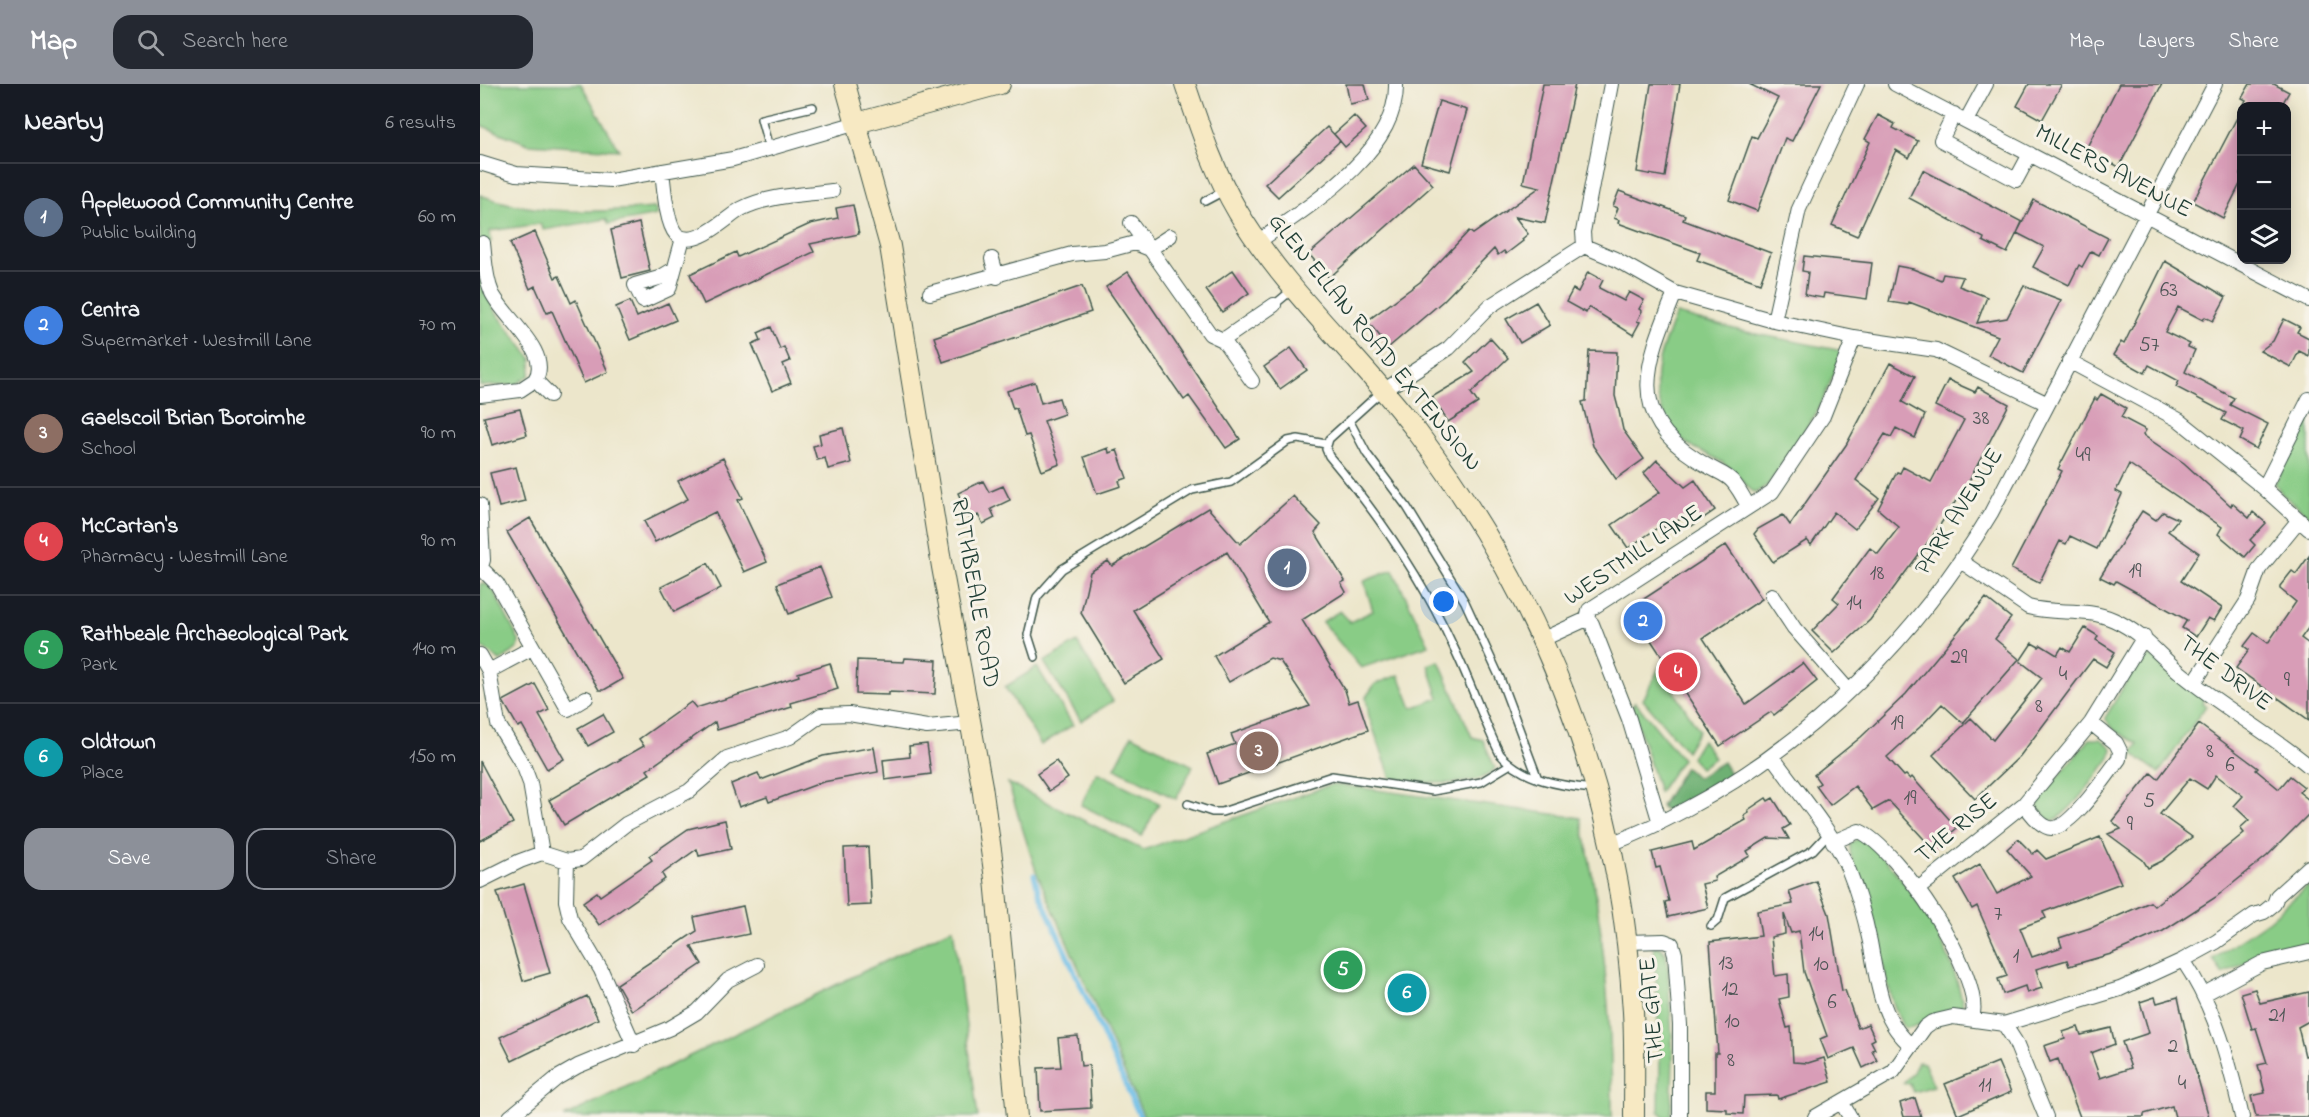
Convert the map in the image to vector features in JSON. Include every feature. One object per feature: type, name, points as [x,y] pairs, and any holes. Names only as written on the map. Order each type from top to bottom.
[{"type":"street","name":"RATHBEALE ROAD","points":[[845,84],[890,246],[971,723],[995,879],[1017,1117]]},
{"type":"street","points":[[480,163],[516,174],[611,180],[733,159],[1000,84]]},
{"type":"street","name":"GLEN ELLAN ROAD EXTENSION","points":[[1185,84],[1210,158],[1239,213],[1294,288],[1416,431],[1461,494],[1506,564],[1543,639],[1569,703],[1596,790],[1609,844],[1626,942],[1633,1013],[1634,1117]]},
{"type":"street","points":[[1259,241],[1325,195],[1366,154],[1393,113],[1396,84]]},
{"type":"street","points":[[1584,246],[1583,232],[1611,84]]},
{"type":"street","points":[[1774,321],[1798,209],[1857,84]]},
{"type":"street","name":"MILLERS AVENUE","points":[[1895,84],[2309,300]]},
{"type":"street","points":[[1986,84],[1941,140],[2016,180],[2030,154]]},
{"type":"street","name":"PARK AVENUE","points":[[1609,844],[1631,837],[1660,823],[1727,787],[1772,756],[1849,691],[1912,625],[1962,562],[1991,513],[2215,84]]},
{"type":"street","points":[[662,171],[671,223],[677,234],[683,238],[698,237],[752,204],[832,191]]},
{"type":"street","points":[[1131,223],[1210,334],[1223,340],[1252,381]]},
{"type":"street","points":[[1150,249],[1170,236]]},
{"type":"street","points":[[674,269],[683,238]]},
{"type":"street","points":[[480,394],[520,390],[535,380],[540,367],[537,353],[493,294],[486,277],[483,243]]},
{"type":"street","points":[[930,293],[997,277],[1072,255],[1105,252],[1129,243],[1139,243],[1150,249]]},
{"type":"street","points":[[1584,246],[1615,259],[1675,293],[1774,321],[1854,338],[1936,350],[2048,404]]},
{"type":"street","points":[[1383,391],[1449,348],[1490,306],[1584,246]]},
{"type":"street","points":[[992,259],[997,277]]},
{"type":"street","points":[[1675,293],[1647,372],[1649,402],[1655,417],[1675,443],[1696,460],[1731,477],[1748,506]]},
{"type":"street","points":[[1223,340],[1274,305]]},
{"type":"street","name":"WESTMILL LANE","points":[[1543,639],[1587,619],[1589,610],[1772,492],[1823,416],[1854,338]]},
{"type":"street","points":[[2069,361],[2179,420],[2264,488],[2304,525],[2259,569],[2248,600],[2194,683]]},
{"type":"street","points":[[535,380],[549,396]]},
{"type":"street","points":[[2264,488],[2309,399]]},
{"type":"street","points":[[480,505],[480,569],[497,584],[568,709],[586,698]]},
{"type":"street","name":"THE DRIVE","points":[[1962,562],[2028,607],[2098,614],[2113,619],[2144,637],[2194,683],[2309,766]]},
{"type":"street","points":[[1772,595],[1794,628],[1849,691]]},
{"type":"street","points":[[1587,619],[1592,624],[1614,677],[1660,823]]},
{"type":"street","name":"THE RISE","points":[[1918,889],[2024,804],[2091,723],[2144,637]]},
{"type":"street","points":[[489,671],[532,648]]},
{"type":"street","points":[[480,655],[489,671],[498,724],[524,766],[531,783],[542,853]]},
{"type":"street","points":[[480,881],[542,853],[567,861],[591,853],[612,833],[626,824],[689,791],[727,758],[790,737],[821,715],[849,714],[927,727],[971,723]]},
{"type":"street","name":"THE RISE","points":[[2024,804],[2047,827],[2054,829],[2063,826],[2073,817],[2119,759],[2120,751],[2116,743],[2091,723]]},
{"type":"street","points":[[1772,756],[1849,869],[1861,906],[1877,984],[1888,1016],[1894,1028],[1912,1046]]},
{"type":"street","points":[[1830,838],[1859,831],[1871,836],[1918,889],[1964,969],[1975,1010],[1972,1018]]},
{"type":"street","points":[[567,861],[566,901],[570,918],[601,970],[634,1045]]},
{"type":"street","points":[[1815,1117],[1893,1072],[1924,1028],[1932,1022],[1953,1017],[2004,1024],[2120,988],[2183,960],[2216,942],[2254,915],[2264,912],[2274,904],[2277,896],[2309,867]]},
{"type":"street","name":"THE GATE","points":[[1626,942],[1664,940],[1672,944],[1675,954],[1680,1025],[1680,1117]]},
{"type":"street","points":[[2204,994],[2262,963],[2309,952]]},
{"type":"street","points":[[2183,960],[2204,994],[2221,1033],[2242,1117]]},
{"type":"street","points":[[510,1117],[540,1091],[571,1070],[634,1045],[696,1012],[728,980],[757,965]]},
{"type":"street","points":[[2004,1024],[2014,1041],[2046,1117]]},
{"type":"street","points":[[1842,1103],[1850,1117]]},
{"type":"lane","points":[[769,148],[761,119],[813,107]]},
{"type":"lane","points":[[1205,201],[1226,189]]},
{"type":"lane","points":[[1274,305],[1294,288]]},
{"type":"lane","points":[[1326,444],[1349,420],[1383,391]]},
{"type":"lane","points":[[1349,420],[1367,454],[1407,507],[1465,602],[1500,678],[1538,779]]},
{"type":"lane","points":[[1035,657],[1028,635],[1036,597],[1062,569],[1192,490],[1231,482],[1287,441],[1298,439],[1326,444]]},
{"type":"lane","points":[[1326,444],[1329,456],[1382,523],[1431,602],[1454,648],[1491,736],[1509,765],[1538,779],[1596,790]]},
{"type":"lane","points":[[1188,804],[1212,812],[1222,812],[1332,776],[1433,790],[1481,782],[1509,765]]},
{"type":"lane","points":[[1711,926],[1718,920],[1725,898],[1813,850],[1830,838]]},
{"type":"green space","points":[[480,84],[581,84],[619,150],[528,144],[480,125]]},
{"type":"green space","points":[[480,195],[501,202],[567,211],[655,208],[657,215],[609,224],[606,219],[544,230],[540,224],[490,231],[491,242],[480,243]]},
{"type":"green space","points":[[480,278],[495,311],[532,359],[530,375],[515,385],[480,386]]},
{"type":"green space","points":[[1676,314],[1742,331],[1843,351],[1819,409],[1768,485],[1755,493],[1726,465],[1691,446],[1677,435],[1660,405],[1656,379],[1658,366],[1665,340]]},
{"type":"green space","points":[[2309,415],[2309,516],[2282,494],[2275,483]]},
{"type":"green space","points":[[1393,570],[1429,645],[1361,668],[1322,622],[1340,611],[1350,622],[1373,611],[1364,581]]},
{"type":"green space","points":[[483,583],[492,588],[519,641],[518,648],[500,661],[480,645],[480,584]]},
{"type":"green space","points":[[1077,642],[1113,701],[1081,721],[1044,662]]},
{"type":"green space","points":[[2150,656],[2156,658],[2205,697],[2202,703],[2206,706],[2159,773],[2132,753],[2138,744],[2114,730],[2105,718],[2138,662]]},
{"type":"green space","points":[[1439,661],[1472,737],[1483,740],[1495,768],[1476,780],[1462,782],[1431,783],[1391,778],[1369,717],[1366,697],[1375,684],[1399,675],[1412,708],[1439,698],[1428,665]]},
{"type":"green space","points":[[1037,667],[1073,725],[1041,745],[1005,687]]},
{"type":"green space","points":[[1659,668],[1699,730],[1686,751],[1643,700]]},
{"type":"green space","points":[[1635,702],[1682,759],[1659,792],[1632,706]]},
{"type":"green space","points":[[1132,735],[1193,766],[1176,799],[1115,768]]},
{"type":"green space","points":[[2090,739],[2101,739],[2112,748],[2110,758],[2073,805],[2050,821],[2038,808],[2039,799]]},
{"type":"green space","points":[[1702,740],[1714,758],[1700,768],[1691,758]]},
{"type":"green space","points":[[1723,762],[1731,775],[1666,811],[1661,806],[1685,767],[1697,778]]},
{"type":"green space","points":[[1097,772],[1159,803],[1142,836],[1081,805]]},
{"type":"green space","points":[[1008,783],[1143,850],[1333,784],[1581,818],[1595,892],[1605,966],[1612,1117],[1144,1117],[1036,871]]},
{"type":"green space","points":[[1857,839],[1869,844],[1886,861],[1912,893],[1934,927],[1958,984],[1963,1004],[1960,1006],[1917,1025],[1906,1028],[1902,1025],[1889,990],[1870,904],[1850,853],[1851,843]]},
{"type":"green space","points":[[2309,885],[2309,945],[2268,953],[2222,974],[2213,959],[2269,920]]},
{"type":"green space","points":[[953,928],[978,1117],[564,1117]]},
{"type":"green space","points":[[1654,946],[1661,948],[1666,954],[1668,970],[1673,1057],[1671,1117],[1664,1117],[1659,1111],[1660,1059]]},
{"type":"green space","points":[[1918,1062],[1924,1063],[1934,1086],[1913,1092],[1910,1084],[1903,1083],[1912,1074]]},
{"type":"building","points":[[1346,84],[1365,84],[1369,100],[1350,104]]},
{"type":"building","points":[[1543,84],[1575,84],[1545,223],[1515,217],[1528,234],[1522,239],[1523,241],[1506,254],[1504,251],[1498,255],[1494,249],[1443,301],[1389,347],[1367,321],[1420,282],[1469,231],[1473,234],[1540,187],[1523,183]]},
{"type":"building","points":[[1651,84],[1680,84],[1665,177],[1637,172]]},
{"type":"building","points":[[1749,84],[1821,84],[1792,141],[1785,138],[1757,211],[1729,200],[1752,136],[1757,138],[1778,98]]},
{"type":"building","points":[[2029,84],[2062,84],[2042,120],[2017,106]]},
{"type":"building","points":[[2119,84],[2162,84],[2119,167],[2086,149]]},
{"type":"building","points":[[2250,84],[2274,84],[2289,92],[2283,102],[2245,102],[2246,100],[2242,98]]},
{"type":"building","points":[[1439,101],[1467,110],[1450,171],[1421,163]]},
{"type":"building","points":[[1878,115],[1895,124],[1893,128],[1918,141],[1909,158],[1896,150],[1857,236],[1832,225],[1870,142],[1865,139]]},
{"type":"building","points":[[1354,116],[1366,129],[1345,147],[1334,134]]},
{"type":"building","points":[[2237,118],[2237,190],[2223,218],[2193,202]]},
{"type":"building","points":[[1327,127],[1340,141],[1278,197],[1265,184]]},
{"type":"building","points":[[1414,164],[1433,185],[1329,278],[1309,254]]},
{"type":"building","points":[[1923,170],[2022,222],[2007,253],[1983,241],[1984,238],[1909,198]]},
{"type":"building","points":[[1619,191],[1685,215],[1683,220],[1771,253],[1760,283],[1697,260],[1700,253],[1618,223],[1619,220],[1614,218],[1618,208],[1613,206]]},
{"type":"building","points":[[2034,200],[2108,238],[2099,255],[2091,251],[2082,267],[2079,265],[2069,285],[2033,267],[2044,247],[2017,233]]},
{"type":"building","points":[[853,205],[859,234],[810,244],[814,252],[704,304],[690,274],[736,252],[738,257],[810,224],[838,218],[836,208]]},
{"type":"building","points":[[639,223],[650,271],[622,278],[611,230]]},
{"type":"building","points":[[535,232],[555,278],[559,276],[571,303],[576,300],[608,372],[584,383],[552,311],[547,313],[535,286],[530,289],[510,243]]},
{"type":"building","points":[[1804,256],[1872,263],[1867,299],[1824,293],[1823,298],[1805,295],[1808,272],[1802,271]]},
{"type":"building","points":[[2165,261],[2226,297],[2213,321],[2205,317],[2203,320],[2178,307],[2165,332],[2190,344],[2188,347],[2195,350],[2185,372],[2234,398],[2230,405],[2268,424],[2256,449],[2240,440],[2244,431],[2222,420],[2226,413],[2176,387],[2179,381],[2149,365],[2145,373],[2113,355],[2121,342],[2124,344]]},
{"type":"building","points":[[1897,266],[1913,269],[1941,280],[1943,274],[1963,277],[1959,286],[1987,297],[1977,323],[2007,318],[2024,286],[2061,300],[2023,373],[1988,355],[1998,336],[1909,302],[1908,305],[1889,302]]},
{"type":"building","points":[[1233,270],[1249,293],[1222,312],[1206,290]]},
{"type":"building","points":[[1128,272],[1240,439],[1226,448],[1189,396],[1184,400],[1106,287]]},
{"type":"building","points":[[1588,272],[1603,280],[1599,288],[1624,301],[1629,292],[1644,300],[1639,309],[1642,311],[1637,321],[1640,322],[1633,335],[1589,307],[1586,313],[1566,302],[1573,289],[1578,292]]},
{"type":"building","points":[[1082,286],[1091,312],[943,362],[934,337]]},
{"type":"building","points":[[630,301],[637,317],[668,303],[676,320],[630,340],[616,307]]},
{"type":"building","points":[[1536,302],[1550,325],[1520,343],[1506,319]]},
{"type":"building","points":[[2284,319],[2300,327],[2297,332],[2309,338],[2309,356],[2299,351],[2291,367],[2260,351],[2273,341]]},
{"type":"building","points":[[771,327],[780,349],[784,347],[790,361],[783,364],[791,383],[772,391],[752,344],[761,340],[758,333]]},
{"type":"building","points":[[1490,338],[1508,358],[1471,393],[1478,403],[1448,422],[1432,397],[1474,372],[1465,362]]},
{"type":"building","points":[[1291,348],[1307,370],[1280,389],[1264,367]]},
{"type":"building","points":[[1589,351],[1617,352],[1615,396],[1623,430],[1644,459],[1616,479],[1593,446],[1582,402],[1586,401]]},
{"type":"building","points":[[1890,363],[1915,376],[1902,402],[1925,415],[1915,438],[1896,428],[1891,437],[1885,434],[1856,480],[1879,498],[1855,529],[1834,512],[1811,545],[1807,540],[1773,562],[1754,534],[1758,529],[1783,515],[1790,525],[1846,445]]},
{"type":"building","points":[[1948,380],[1975,392],[1978,387],[2009,404],[1969,481],[1934,534],[1870,620],[1834,653],[1812,631],[1839,603],[1833,598],[1870,548],[1878,554],[1899,527],[1878,509],[1897,472],[1900,473],[1903,467],[1931,482],[1964,420],[1935,406]]},
{"type":"building","points":[[1035,382],[1041,403],[1059,398],[1064,414],[1044,421],[1060,464],[1042,471],[1029,435],[1025,436],[1016,408],[1013,409],[1007,391]]},
{"type":"building","points":[[2101,394],[2126,408],[2121,417],[2146,430],[2143,435],[2184,463],[2231,506],[2232,503],[2249,518],[2253,512],[2266,523],[2250,540],[2255,545],[2245,557],[2218,534],[2222,527],[2129,464],[2116,491],[2122,494],[2097,549],[2070,536],[2066,544],[2060,541],[2039,583],[2011,569],[2062,471],[2058,469],[2095,398],[2097,400]]},
{"type":"building","points":[[520,409],[527,435],[492,445],[484,417]]},
{"type":"building","points":[[843,428],[851,463],[828,469],[825,458],[817,460],[813,446],[821,444],[819,434]]},
{"type":"building","points":[[1108,448],[1109,453],[1117,450],[1127,478],[1119,481],[1121,486],[1097,494],[1084,457]]},
{"type":"building","points":[[723,458],[743,498],[738,500],[767,562],[744,572],[715,512],[655,542],[644,521],[688,499],[678,481]]},
{"type":"building","points":[[1657,460],[1685,487],[1695,480],[1715,510],[1692,526],[1685,516],[1665,529],[1662,525],[1628,548],[1612,525],[1660,492],[1644,473]]},
{"type":"building","points":[[516,467],[525,501],[499,507],[490,473]]},
{"type":"building","points":[[983,481],[989,492],[1003,486],[1010,500],[991,509],[995,518],[983,524],[978,515],[970,519],[958,493]]},
{"type":"building","points":[[1293,496],[1321,525],[1315,532],[1345,581],[1341,583],[1346,592],[1302,620],[1345,690],[1349,703],[1358,700],[1368,730],[1218,784],[1207,754],[1235,744],[1231,734],[1310,706],[1280,661],[1270,658],[1229,682],[1214,656],[1269,622],[1227,552],[1133,610],[1164,659],[1124,683],[1081,613],[1090,572],[1108,561],[1112,566],[1208,508],[1240,544]]},
{"type":"building","points":[[2142,511],[2156,520],[2163,512],[2178,519],[2168,531],[2199,553],[2181,581],[2222,608],[2214,621],[2208,618],[2196,637],[2182,628],[2187,620],[2116,581],[2114,584],[2100,577]]},
{"type":"building","points":[[530,518],[623,679],[604,690],[599,690],[507,532]]},
{"type":"building","points":[[1726,545],[1762,599],[1703,638],[1746,704],[1803,663],[1817,681],[1774,715],[1771,712],[1720,746],[1630,608]]},
{"type":"building","points":[[2309,556],[2309,627],[2301,638],[2309,644],[2309,720],[2236,668],[2249,650],[2244,646],[2254,633],[2268,643],[2296,602],[2280,589],[2280,586],[2292,571],[2296,574]]},
{"type":"building","points":[[708,563],[721,588],[674,612],[661,587]]},
{"type":"building","points":[[820,567],[832,597],[789,614],[777,584]]},
{"type":"building","points":[[1986,598],[2011,618],[1995,639],[2019,659],[1963,723],[1942,704],[1887,757],[1904,776],[1910,779],[1912,777],[1957,828],[1933,849],[1889,801],[1873,810],[1855,786],[1830,805],[1816,786],[1820,783],[1814,775],[1861,737],[1906,694]]},
{"type":"building","points":[[2085,628],[2098,636],[2096,640],[2115,652],[2106,667],[2093,659],[2020,756],[1975,799],[1933,755],[1971,718],[1993,740],[2042,678],[2020,661],[2032,643],[2039,647],[2041,645],[2057,655],[2062,647],[2070,652]]},
{"type":"building","points":[[905,658],[937,660],[935,694],[889,692],[889,695],[856,694],[857,660],[904,662]]},
{"type":"building","points":[[830,663],[838,689],[791,703],[792,707],[717,730],[715,722],[647,770],[650,774],[564,825],[549,800],[644,746],[639,739],[691,702],[696,708],[799,676],[798,673]]},
{"type":"building","points":[[535,684],[549,710],[539,715],[564,759],[547,769],[522,725],[518,727],[503,701]]},
{"type":"building","points":[[603,714],[613,732],[588,746],[578,728]]},
{"type":"building","points":[[2199,724],[2258,768],[2256,770],[2279,789],[2290,776],[2304,787],[2299,792],[2309,800],[2309,814],[2267,856],[2216,897],[2163,931],[2111,954],[2069,966],[2067,960],[2036,969],[2042,988],[2027,993],[2025,986],[2003,994],[1998,979],[2007,976],[1999,956],[1977,906],[1972,909],[1955,879],[1980,864],[1997,894],[2031,876],[2007,849],[2018,839],[2033,854],[2037,850],[2046,859],[2100,837],[2121,883],[2043,912],[2046,918],[2020,928],[2032,957],[2062,947],[2059,938],[2093,927],[2150,902],[2154,906],[2244,833],[2240,828],[2249,820],[2234,806],[2243,796],[2216,775],[2207,789],[2190,778],[2160,814],[2192,837],[2162,861],[2148,868],[2143,860],[2108,834],[2121,829],[2112,821],[2151,773],[2158,779]]},
{"type":"building","points":[[927,744],[931,774],[885,780],[883,760],[910,757],[909,746]]},
{"type":"building","points":[[874,747],[878,772],[823,782],[769,802],[767,797],[739,807],[731,784],[758,773],[761,780],[823,756]]},
{"type":"building","points":[[480,761],[513,823],[480,841]]},
{"type":"building","points":[[1056,761],[1068,778],[1049,791],[1037,774]]},
{"type":"building","points":[[1766,798],[1768,801],[1773,798],[1790,825],[1783,829],[1789,839],[1768,838],[1747,851],[1750,856],[1714,877],[1715,881],[1702,884],[1708,908],[1668,917],[1665,902],[1669,901],[1660,867],[1656,868],[1652,852],[1692,842],[1694,850],[1746,820],[1744,816],[1749,813],[1748,810]]},
{"type":"building","points":[[725,820],[731,849],[699,856],[697,849],[662,874],[665,879],[599,925],[583,902],[597,892],[600,896],[652,860],[649,856],[688,829]]},
{"type":"building","points":[[868,847],[871,905],[847,906],[844,848]]},
{"type":"building","points":[[1816,881],[1829,914],[1842,991],[1845,990],[1858,1028],[1868,1024],[1875,1039],[1871,1041],[1877,1061],[1863,1068],[1854,1048],[1828,1059],[1820,1039],[1827,1036],[1804,972],[1799,931],[1791,933],[1784,914],[1785,934],[1771,937],[1775,976],[1788,974],[1789,997],[1779,999],[1787,1028],[1791,1027],[1793,1062],[1808,1063],[1824,1058],[1831,1082],[1778,1099],[1777,1095],[1744,1096],[1743,1114],[1727,1113],[1727,1109],[1706,1108],[1706,1091],[1715,1091],[1715,1053],[1718,1053],[1710,942],[1761,936],[1757,911],[1793,904],[1789,891]]},
{"type":"building","points":[[524,884],[550,973],[523,981],[497,892]]},
{"type":"building","points":[[743,906],[749,934],[691,946],[702,964],[632,1011],[617,984],[697,931],[694,917]]},
{"type":"building","points":[[2255,989],[2260,1003],[2309,992],[2309,1021],[2298,1027],[2305,1056],[2309,1055],[2309,1117],[2256,1117],[2251,1096],[2265,1093],[2258,1065],[2267,1063],[2256,1028],[2252,1029],[2241,993]]},
{"type":"building","points":[[587,996],[598,1019],[512,1061],[500,1037]]},
{"type":"building","points":[[2155,997],[2157,1003],[2178,997],[2190,1051],[2209,1117],[2175,1117],[2172,1106],[2144,1114],[2144,1117],[2080,1117],[2058,1059],[2050,1062],[2044,1046],[2065,1039],[2063,1032],[2078,1027],[2081,1035],[2111,1028],[2115,1044],[2091,1053],[2100,1078],[2131,1068],[2122,1042],[2149,1033],[2140,1002]]},
{"type":"building","points":[[1078,1036],[1081,1066],[1089,1065],[1091,1108],[1040,1111],[1038,1068],[1061,1067],[1058,1038]]},
{"type":"building","points":[[1998,1062],[2011,1092],[1958,1115],[1945,1084]]},
{"type":"building","points":[[1915,1098],[1921,1117],[1904,1117],[1900,1103]]},
{"type":"waterway","points":[[1034,875],[1039,893],[1140,1117]]},
{"type":"place","name":"Applewood Community Centre","points":[[1287,568]]},
{"type":"place","name":"Centra","points":[[1643,621]]},
{"type":"place","name":"McCartan's","points":[[1678,672]]},
{"type":"place","name":"Gaelscoil Brian Boroimhe","points":[[1259,751]]},
{"type":"place","name":"Rathbeale Archaeological Park","points":[[1343,970]]},
{"type":"place","name":"Oldtown","points":[[1407,993]]}]
